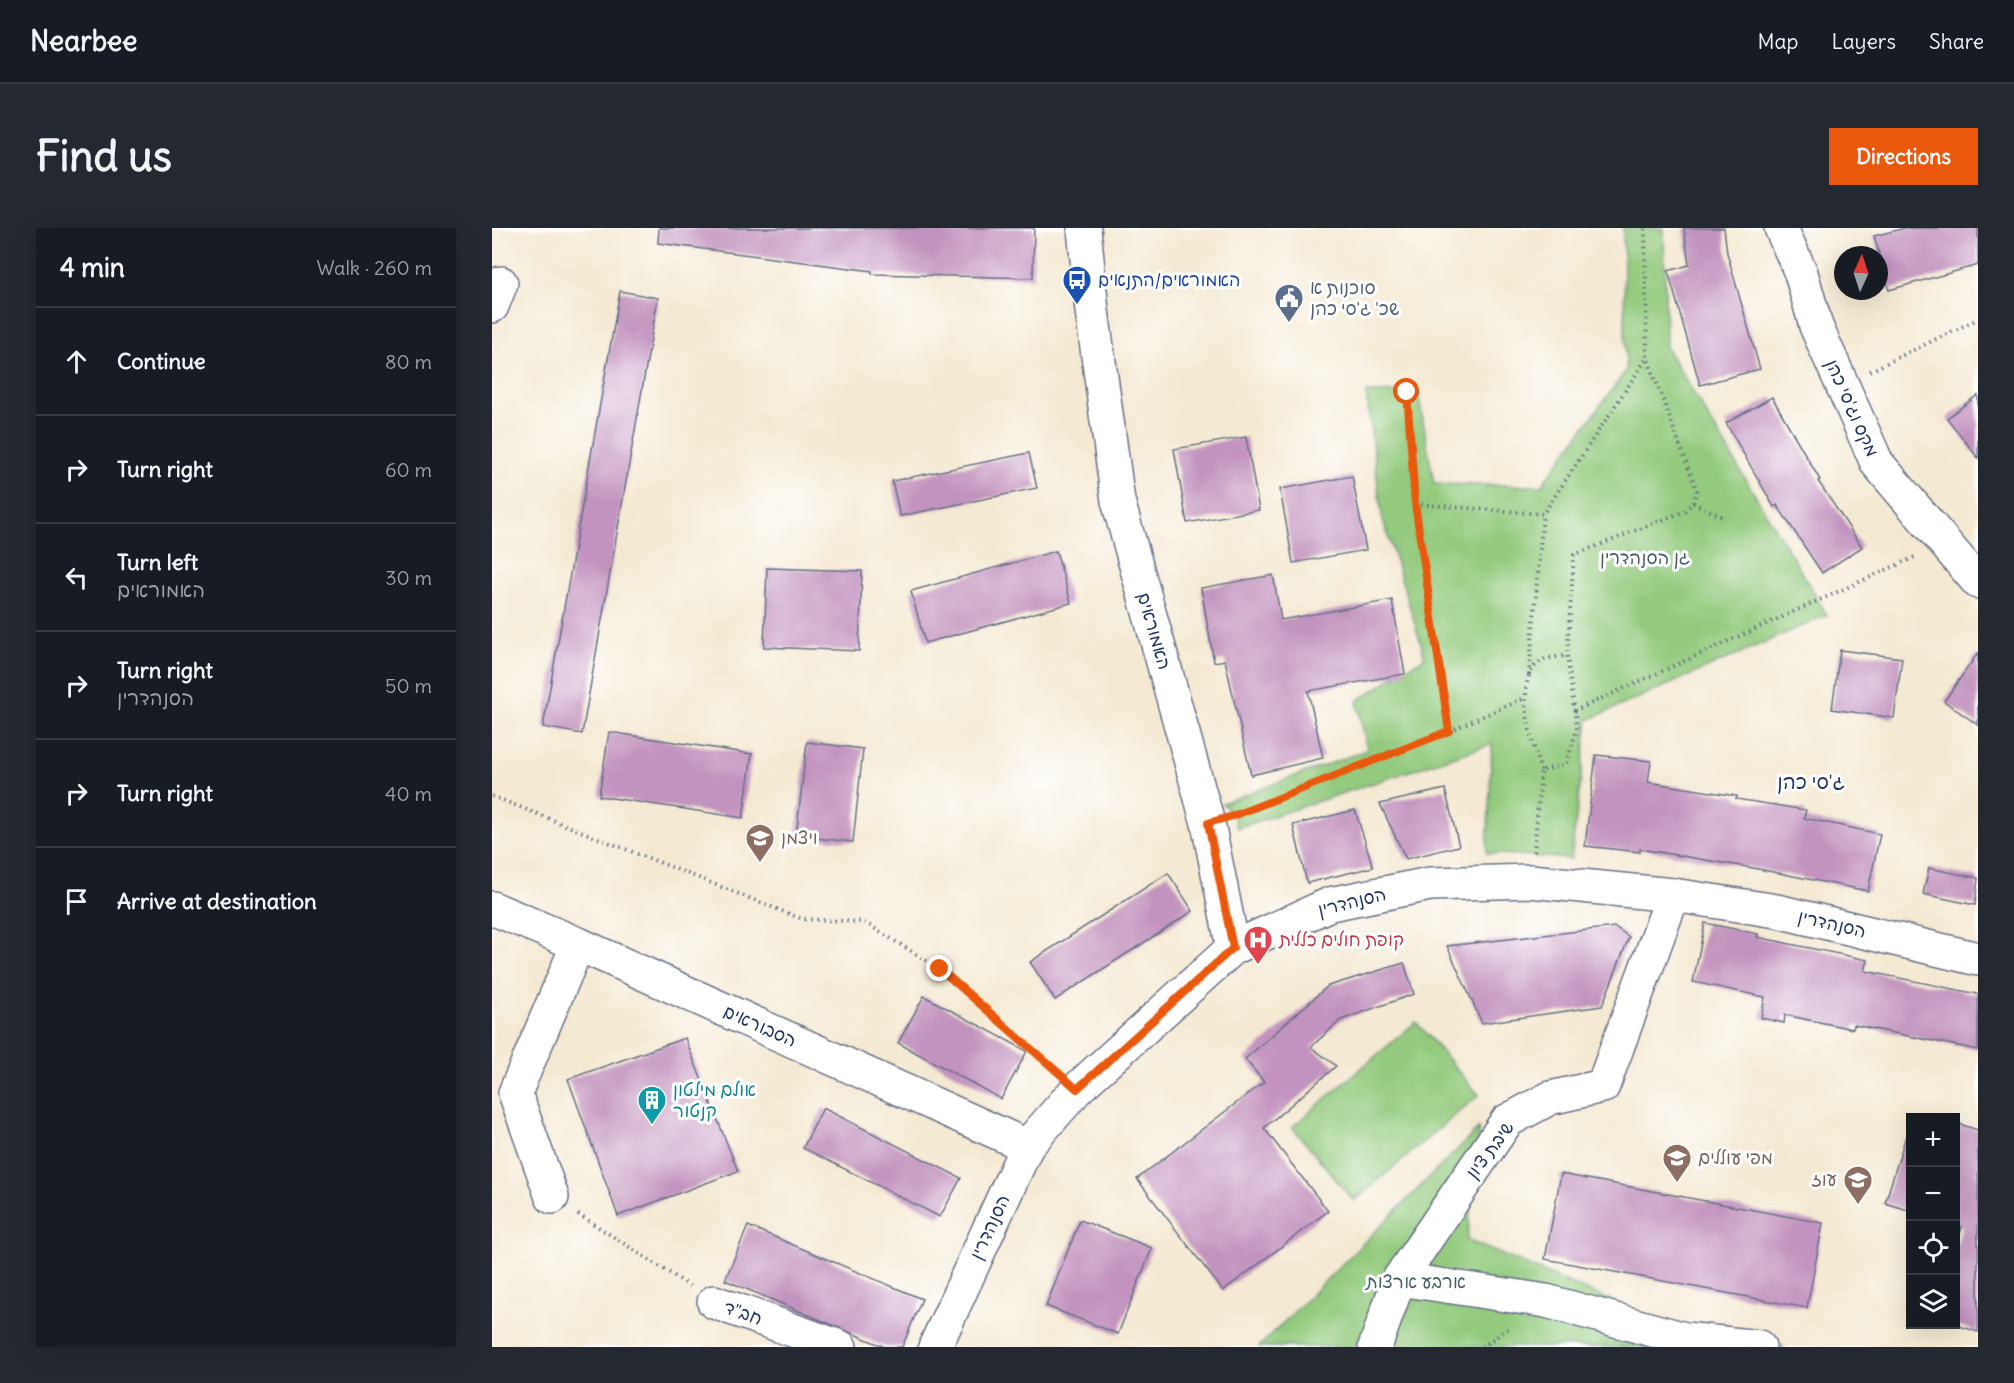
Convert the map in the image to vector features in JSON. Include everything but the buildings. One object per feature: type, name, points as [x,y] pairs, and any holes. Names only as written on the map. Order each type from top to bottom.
[{"type":"street","name":"האמוראים","points":[[1076,228],[1092,311]]},
{"type":"street","name":"האמוראים","points":[[1084,228],[1092,311],[1118,501],[1208,823],[1233,948]]},
{"type":"street","name":"מקס וג'סי כהן","points":[[1780,228],[1801,273],[1816,326],[1876,463],[1978,582]]},
{"type":"street","name":"מקס וג'סי כהן","points":[[1797,228],[1801,273]]},
{"type":"street","name":"הסנהדרין","points":[[935,1347],[1027,1146],[1077,1089],[1233,948],[1330,904],[1430,884],[1530,881],[1673,895],[1777,911],[1978,959]]},
{"type":"street","name":"שיבת ציון","points":[[1375,1347],[1399,1279],[1507,1121],[1550,1098],[1603,1086],[1673,895]]},
{"type":"street","name":"הסבוראים","points":[[492,908],[578,944],[1027,1146]]},
{"type":"street","points":[[552,1197],[515,1093],[578,944]]},
{"type":"street","points":[[1399,1279],[1546,1302],[1685,1340],[1759,1347]]},
{"type":"street","name":"חב\"ד","points":[[714,1302],[840,1347]]},
{"type":"path","points":[[1541,771],[1566,764],[1577,729],[1567,656],[1574,555],[1685,511],[1694,504],[1697,490],[1647,357],[1646,228]]},
{"type":"path","points":[[1842,385],[1978,319]]},
{"type":"path","points":[[1535,848],[1541,771],[1532,743],[1525,698],[1544,514],[1647,357]]},
{"type":"path","points":[[1407,392],[1415,504],[1449,731]]},
{"type":"path","points":[[1415,504],[1544,514]]},
{"type":"path","points":[[1694,504],[1724,517]]},
{"type":"path","points":[[1574,711],[1945,543]]},
{"type":"path","points":[[1529,675],[1542,660],[1567,656]]},
{"type":"path","points":[[1208,823],[1233,816],[1449,731],[1525,698]]},
{"type":"path","points":[[492,796],[802,919],[864,922],[940,969],[1077,1089]]},
{"type":"path","points":[[552,1197],[714,1302]]},
{"type":"green space","name":"גן הסנהדרין","points":[[1623,228],[1664,228],[1666,347],[1827,615],[1588,720],[1571,859],[1487,853],[1492,744],[1237,828],[1233,815],[1222,803],[1367,750],[1357,701],[1425,657],[1382,516],[1366,393],[1418,392],[1434,484],[1541,486],[1626,371]]},
{"type":"green space","points":[[1416,1022],[1479,1095],[1354,1201],[1292,1127]]},
{"type":"green space","name":"ארבע ארצות","points":[[1479,1128],[1467,1240],[1681,1330],[1785,1347],[1259,1347]]},
{"type":"place","name":"האמוראים/התנאים","points":[[1077,306]]},
{"type":"place","name":"סוכנות א שכ' ג'סי כהן","points":[[1289,324]]},
{"type":"place","name":"ויצמן","points":[[760,864]]},
{"type":"place","name":"קופת חולים כללית","points":[[1258,966]]},
{"type":"place","name":"אולם מילטון קנטור","points":[[652,1126]]},
{"type":"place","name":"מפי עוללים","points":[[1677,1184]]},
{"type":"place","name":"עוז","points":[[1858,1206]]},
{"type":"district","name":"ג'סי כהן","points":[[1811,782]]},
{"type":"route","points":[[940,969],[1077,1089],[1233,948],[1208,823],[1233,816],[1449,731],[1415,504],[1407,392]]}]
